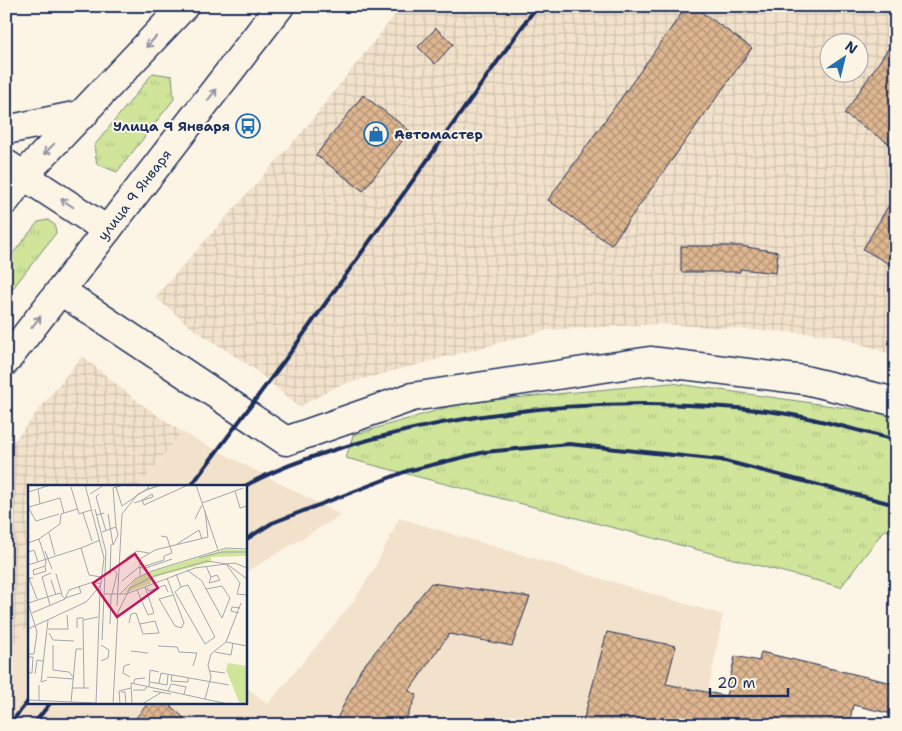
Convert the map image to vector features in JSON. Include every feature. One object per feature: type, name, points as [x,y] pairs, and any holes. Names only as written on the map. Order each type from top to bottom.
[{"type":"street","points":[[6,200],[15,169],[84,114],[184,6]]},
{"type":"street","name":"улица 9 Января","points":[[6,360],[280,6]]},
{"type":"street","points":[[6,130],[84,114]]},
{"type":"street","points":[[15,169],[107,230]]},
{"type":"street","points":[[61,290],[286,441],[412,397],[650,361],[805,380],[896,402]]},
{"type":"shaded area","points":[[402,6],[896,6],[896,356],[834,335],[659,324],[548,330],[337,386],[299,407],[253,368],[192,328],[155,297],[303,131]]},
{"type":"shaded area","points":[[82,356],[141,404],[182,432],[140,485],[28,485],[28,626],[6,653],[6,451]]},
{"type":"shaded area","points":[[182,432],[341,515],[246,572],[246,485],[140,485]]},
{"type":"shaded area","points":[[399,518],[723,615],[702,725],[6,725],[6,653],[28,626],[28,704],[246,704],[246,687],[268,704],[352,603],[374,569]]},
{"type":"green space","points":[[153,73],[172,76],[174,99],[117,172],[97,164],[94,146]]},
{"type":"green space","points":[[48,220],[55,225],[56,233],[6,297],[6,262],[38,222]]},
{"type":"green space","points":[[671,383],[896,415],[896,533],[884,530],[841,587],[346,458],[353,435],[462,403]]},
{"type":"building","points":[[687,6],[693,6],[752,48],[611,245],[548,200]]},
{"type":"building","points":[[436,28],[453,44],[435,64],[418,47]]},
{"type":"building","points":[[896,37],[896,148],[844,114],[866,82],[870,82],[870,76]]},
{"type":"building","points":[[363,95],[410,131],[363,191],[316,155]]},
{"type":"building","points":[[896,193],[896,268],[863,249]]},
{"type":"building","points":[[681,246],[740,246],[778,252],[776,273],[740,269],[740,272],[681,272]]},
{"type":"building","points":[[431,583],[530,597],[512,646],[449,634],[409,691],[417,695],[403,725],[334,725],[361,669]]},
{"type":"building","points":[[607,632],[676,646],[666,684],[726,696],[735,656],[759,661],[761,652],[896,684],[896,715],[853,705],[849,725],[582,725]]},
{"type":"building","points":[[147,704],[168,704],[192,725],[130,725]]},
{"type":"railway","points":[[192,485],[293,349],[537,6]]},
{"type":"railway","points":[[246,485],[276,471],[339,448],[420,427],[518,411],[568,407],[668,404],[767,411],[816,420],[896,440]]},
{"type":"railway","points":[[246,539],[272,523],[407,471],[485,452],[569,444],[721,460],[896,505]]},
{"type":"railway","points":[[9,725],[28,701]]},
{"type":"railway","points":[[33,725],[49,704]]},
{"type":"place","name":"Улица 9 Января","points":[[248,126]]},
{"type":"place","name":"Автомастер","points":[[376,134]]}]
